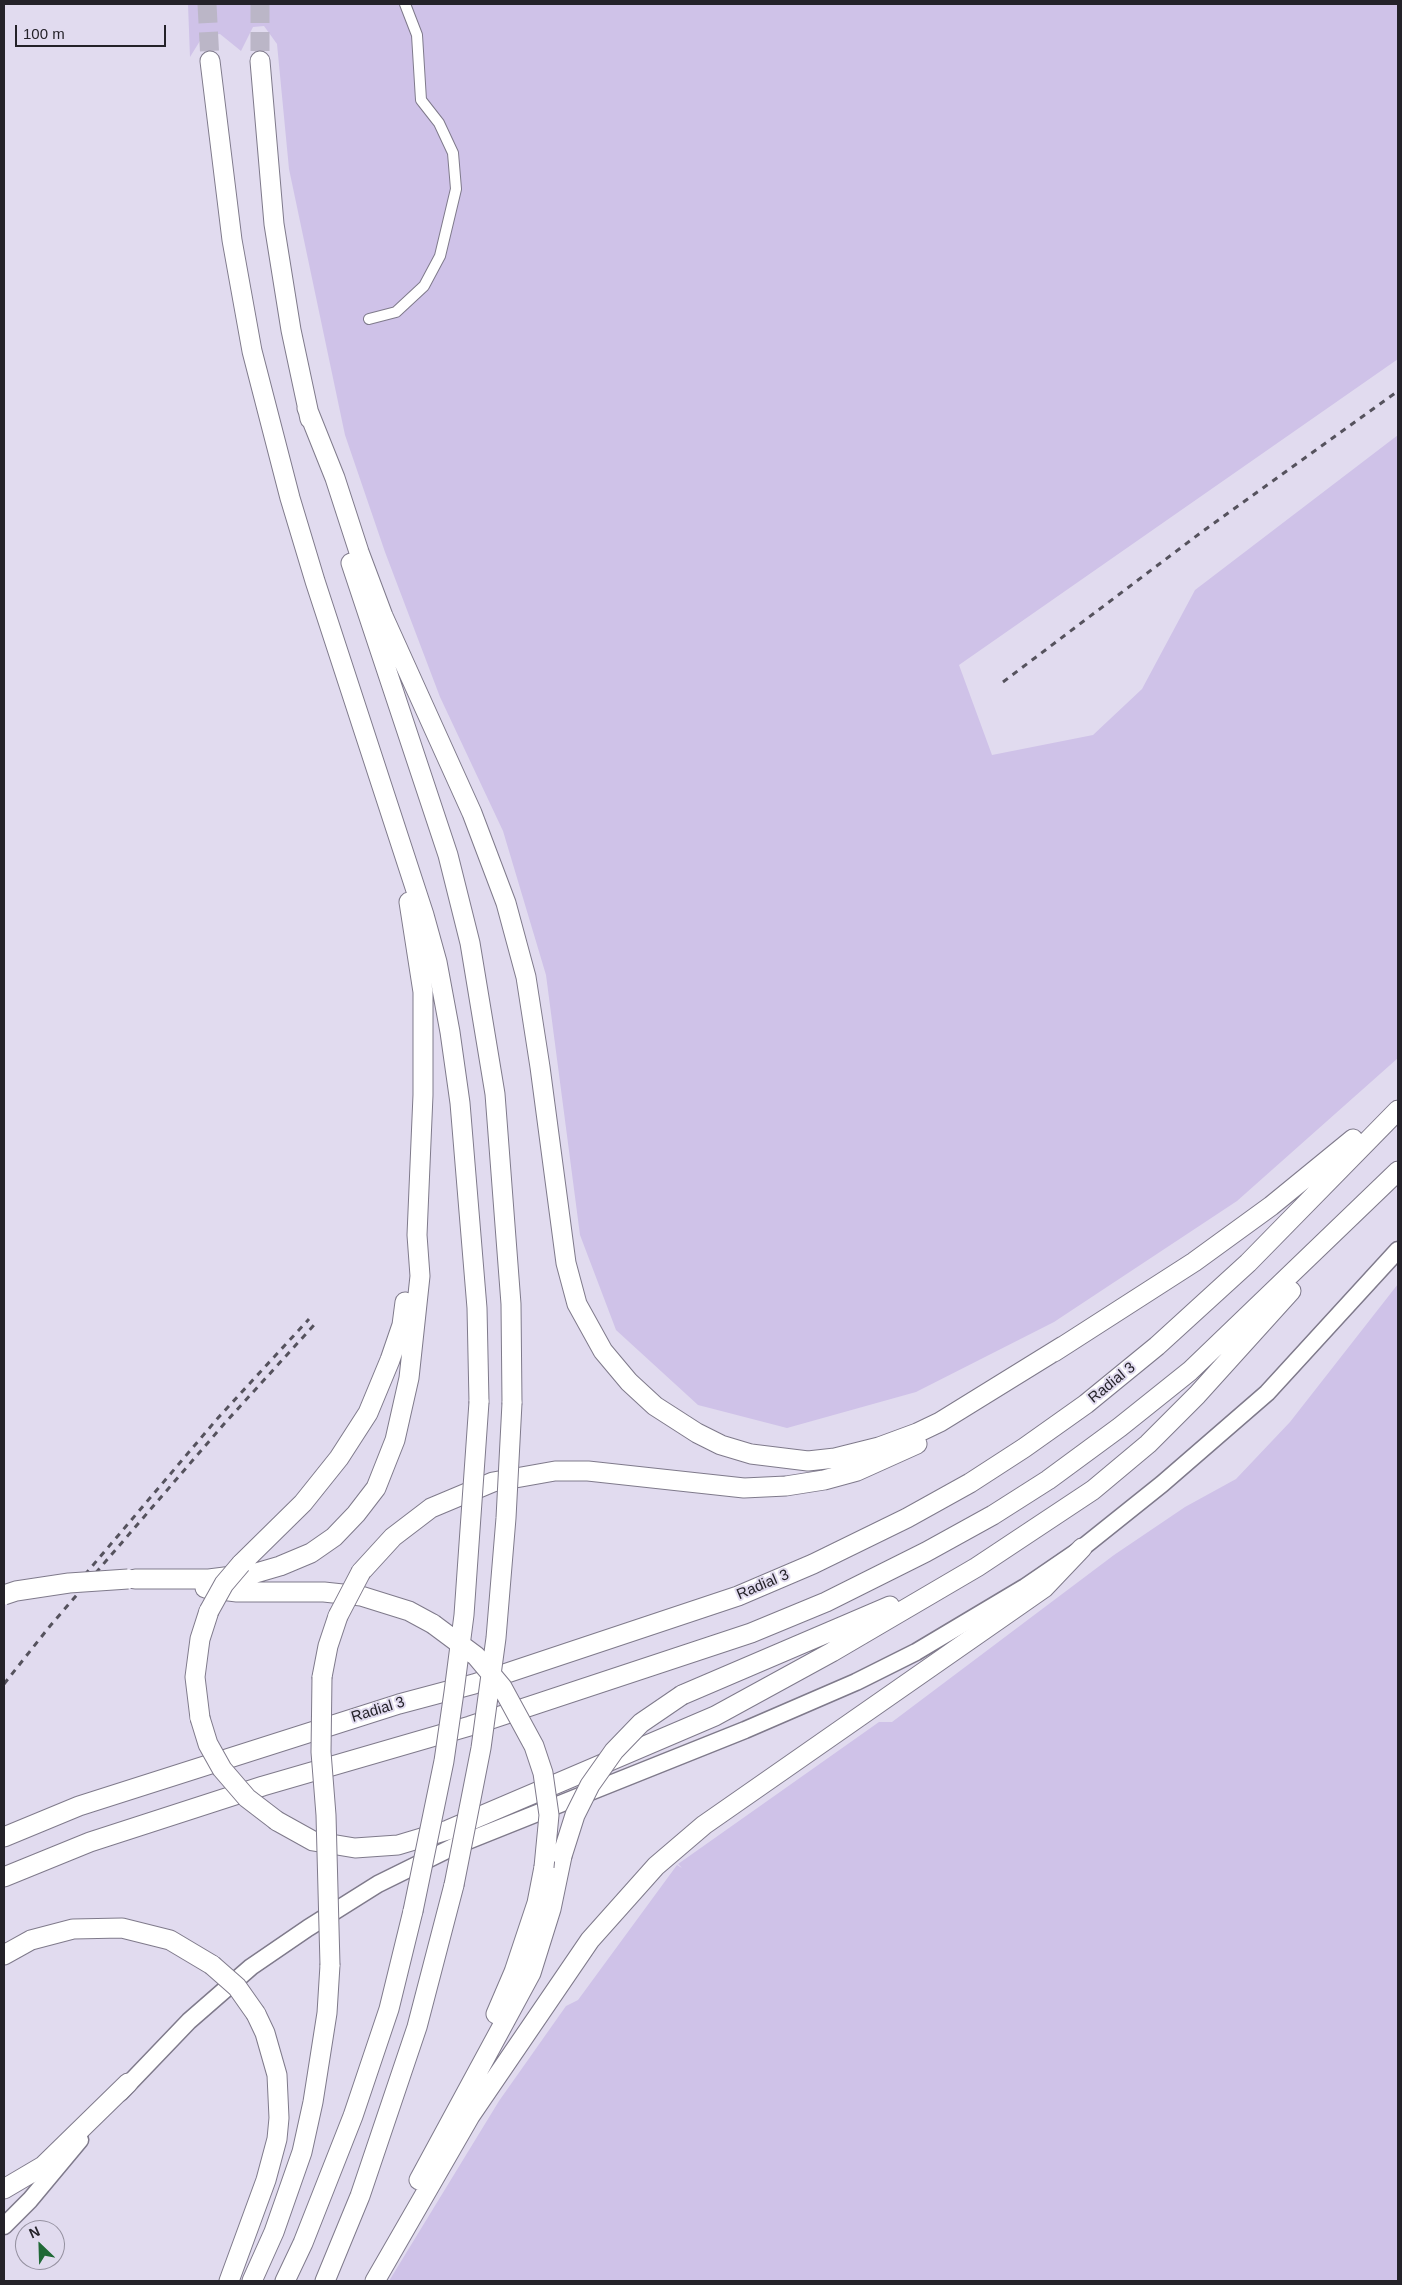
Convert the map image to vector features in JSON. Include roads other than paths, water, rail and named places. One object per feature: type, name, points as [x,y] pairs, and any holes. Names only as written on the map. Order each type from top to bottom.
[{"type":"highway","points":[[210,61],[232,240],[252,352],[290,498],[315,581],[402,847],[437,962],[450,1032],[460,1103],[477,1308],[479,1402],[464,1615],[444,1761],[413,1911],[389,2009],[353,2116],[303,2242],[285,2281]]},
{"type":"highway","points":[[260,61],[274,224],[291,330],[307,408],[356,582],[448,855],[470,943],[495,1094],[511,1304],[512,1403],[506,1518],[496,1638],[481,1748],[454,1885],[417,2027],[360,2196],[325,2281]]},
{"type":"highway","points":[[307,408],[335,478],[358,552],[383,616],[472,813],[506,902],[529,995],[566,1263],[577,1304],[603,1352],[629,1382],[655,1406],[697,1433],[721,1445],[751,1454],[808,1461],[835,1458],[879,1447],[940,1422],[1194,1262],[1271,1206],[1336,1155],[1398,1097]]},
{"type":"highway","points":[[4,1596],[16,1591],[69,1583],[131,1579],[209,1579],[272,1569],[311,1552],[334,1537],[356,1514],[376,1488],[397,1431],[409,1378],[420,1276],[417,1234],[423,1095],[423,992],[417,943],[403,873],[402,847]]},
{"type":"highway","name":"Radial 3","points":[[4,1837],[79,1806],[389,1707],[474,1684],[738,1596],[813,1564],[907,1518],[1024,1448],[1086,1404],[1157,1346],[1248,1263],[1398,1110]]},
{"type":"highway","points":[[417,1234],[402,1325],[390,1360],[368,1412],[339,1458],[303,1503],[241,1564],[224,1584],[210,1611],[200,1639],[195,1677],[200,1718],[208,1744],[222,1769],[247,1798],[277,1822],[313,1841],[355,1848],[398,1845],[448,1830],[706,1720],[832,1652],[977,1567],[1036,1529],[1093,1490],[1122,1466],[1197,1395],[1398,1172]]},
{"type":"highway","points":[[4,1876],[90,1842],[264,1786],[480,1723],[751,1633],[826,1602],[926,1552],[993,1515],[1048,1480],[1190,1371],[1398,1172]]},
{"type":"highway","points":[[252,2281],[274,2232],[302,2152],[313,2102],[326,2021],[330,1965],[328,1852],[321,1752],[322,1677],[328,1646],[338,1616],[362,1572],[393,1537],[431,1508],[493,1482],[527,1474],[555,1471],[588,1471],[744,1488],[786,1486],[824,1480],[857,1471],[916,1445],[962,1418],[1063,1346]]},
{"type":"highway","points":[[366,2281],[457,2108],[531,1974],[551,1909],[562,1856],[575,1815],[590,1784],[614,1751],[641,1723],[682,1694],[773,1654],[876,1613],[972,1562],[1030,1527],[1090,1487],[1146,1442],[1197,1395]]},
{"type":"highway","points":[[375,2281],[470,2116],[590,1940],[656,1866],[704,1825],[1044,1588],[1082,1548]]},
{"type":"highway","points":[[131,1579],[237,1592],[324,1592],[361,1596],[409,1611],[433,1624],[476,1656],[502,1687],[534,1746],[543,1773],[549,1815],[544,1867],[537,1903],[514,1972],[457,2108]]},
{"type":"highway","points":[[4,1955],[31,1940],[49,1935],[73,1930],[122,1928],[170,1940],[192,1951],[212,1965],[237,1987],[256,2014],[266,2033],[277,2075],[279,2118],[277,2139],[266,2180],[229,2281]]},
{"type":"highway","points":[[4,1961],[49,1935]]},
{"type":"highway","points":[[4,2189],[43,2166],[128,2083]]},
{"type":"main road","points":[[4,2226],[30,2200],[128,2083],[189,2021],[252,1967],[308,1928],[378,1884],[455,1846],[745,1730],[856,1682],[916,1652],[969,1622],[1082,1548],[1162,1484],[1267,1393],[1398,1250]]},
{"type":"street","points":[[369,320],[396,312],[424,286],[440,256],[456,189],[453,154],[439,123],[421,100],[418,35],[405,4]]},
{"type":"tunnel","points":[[207,4],[210,61]]},
{"type":"tunnel","points":[[260,4],[260,61]]},
{"type":"railway","points":[[1003,682],[1203,531],[1398,391]]},
{"type":"railway","points":[[77,1584],[217,1419],[309,1319]]},
{"type":"railway","points":[[4,1684],[50,1626],[224,1424],[315,1324]]}]
